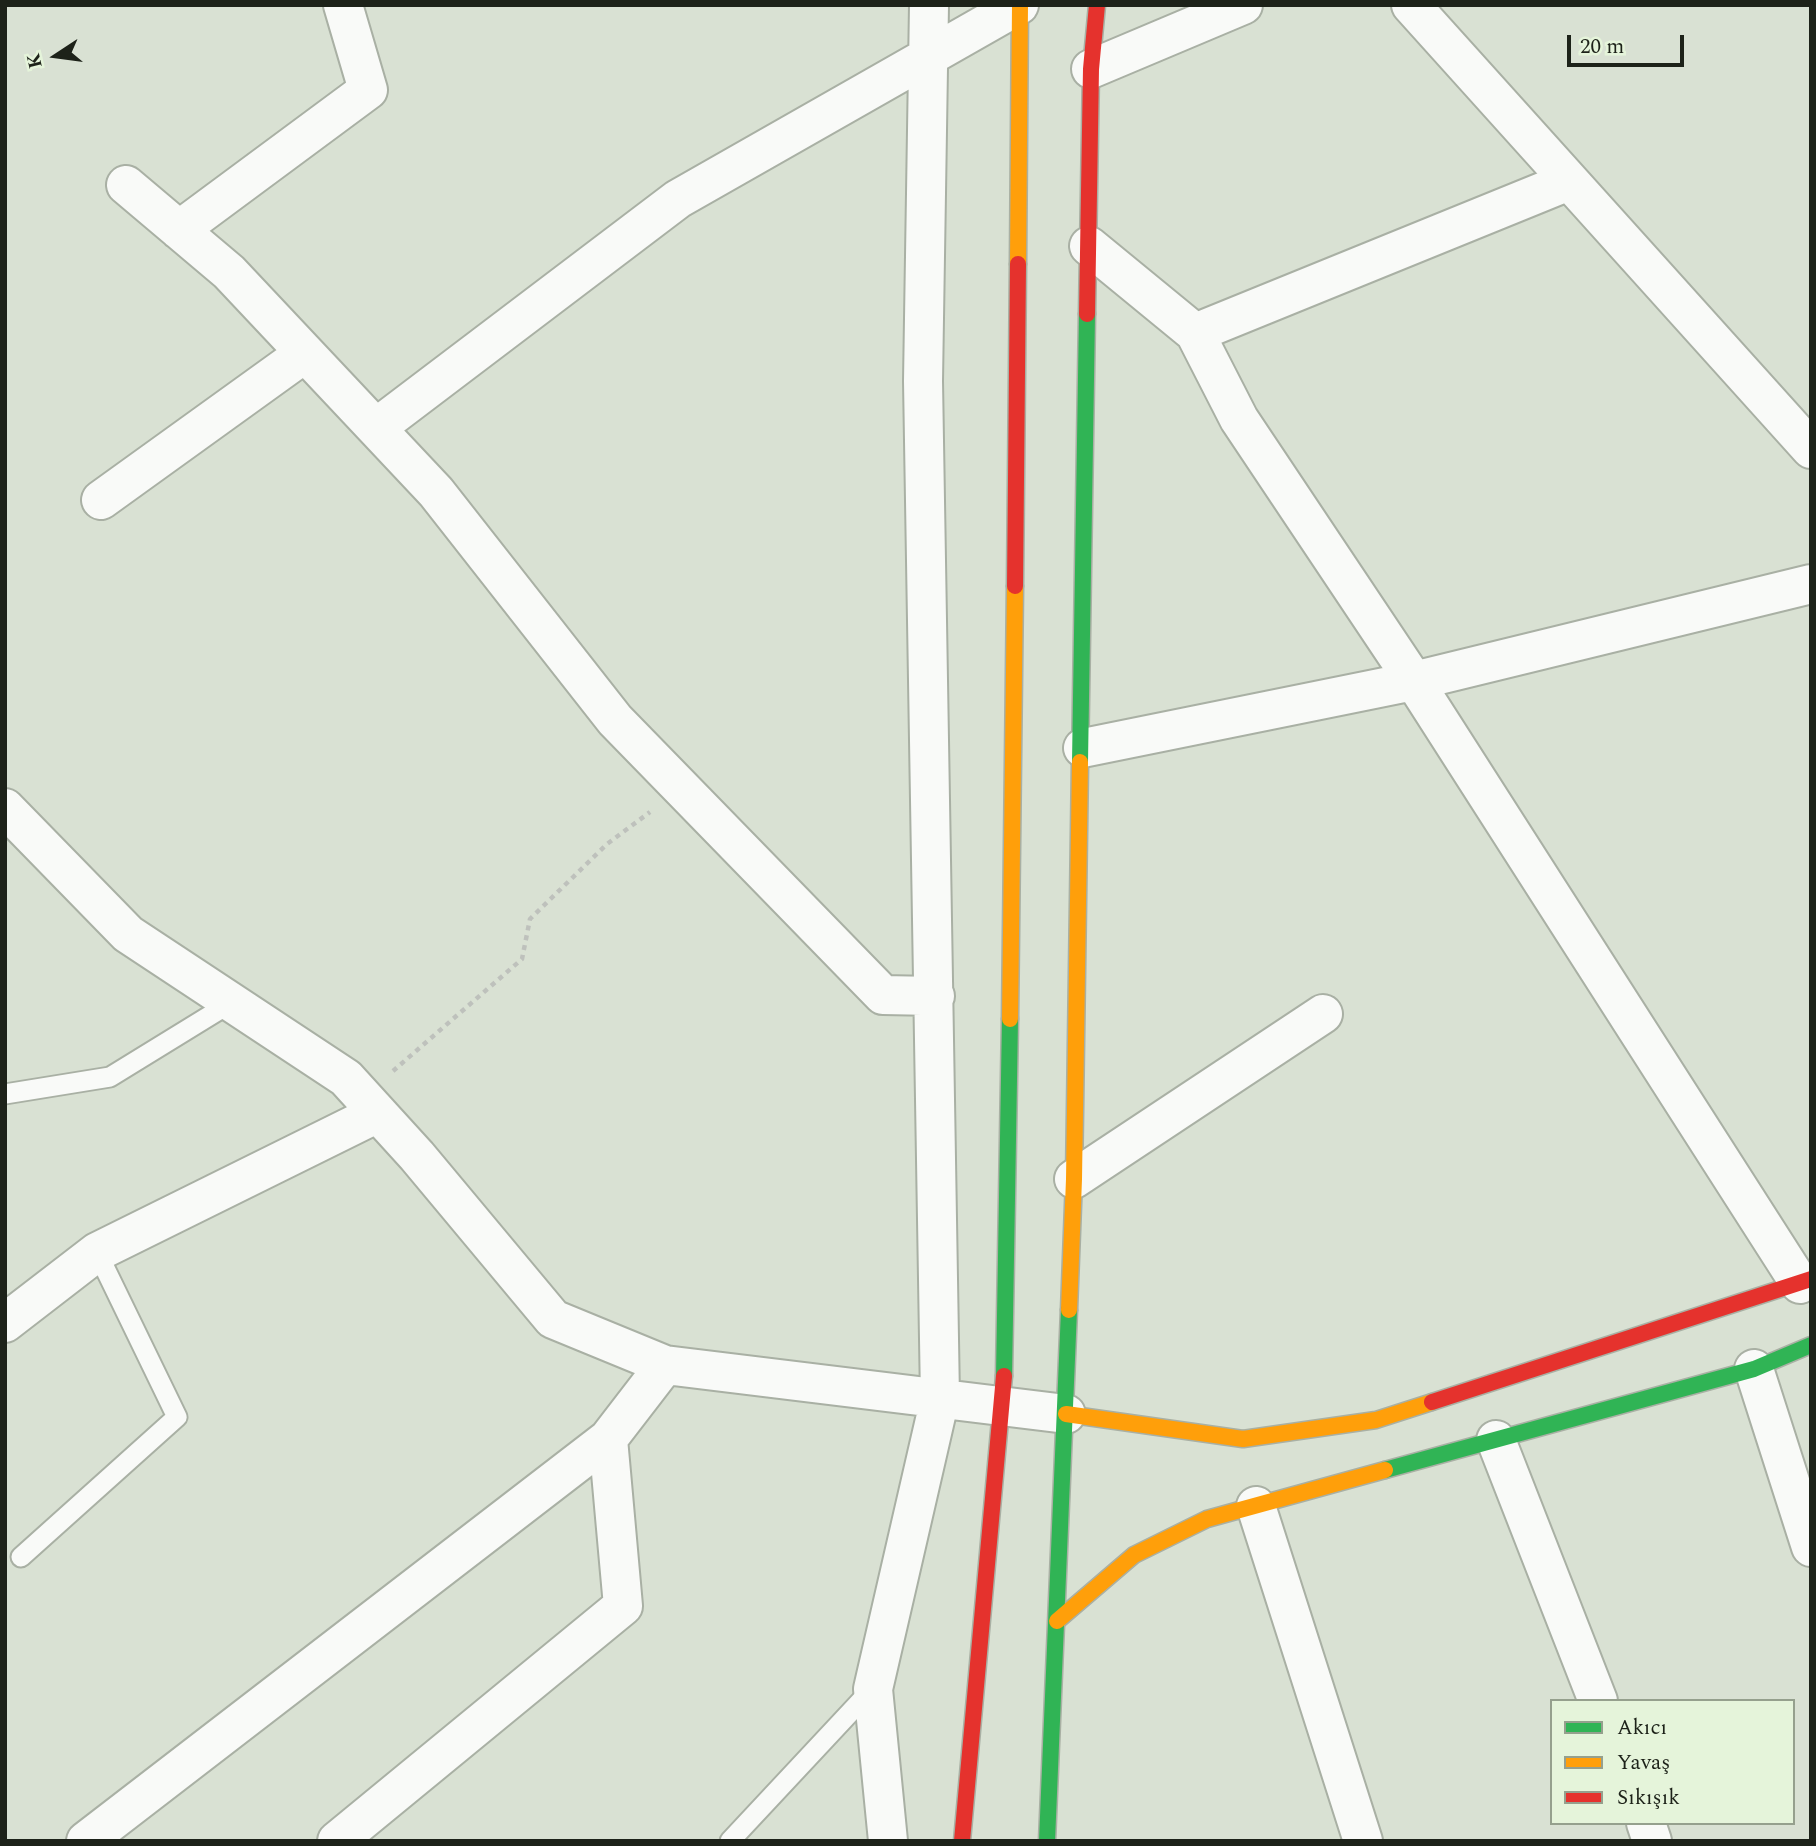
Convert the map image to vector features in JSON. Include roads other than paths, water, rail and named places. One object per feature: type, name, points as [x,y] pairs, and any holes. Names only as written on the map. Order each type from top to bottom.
[{"type":"main road","points":[[962,1841],[1003,1405],[1012,932],[1020,5]]},
{"type":"main road","points":[[1047,1841],[1074,1180],[1083,748],[1091,69],[1097,5]]},
{"type":"main road","points":[[1066,1414],[1243,1439],[1376,1420],[1805,1281]]},
{"type":"main road","points":[[1057,1621],[1134,1555],[1207,1519],[1754,1369],[1811,1345]]},
{"type":"street","points":[[179,230],[368,90],[343,5]]},
{"type":"street","points":[[888,1841],[873,1689],[940,1398],[923,381],[929,5]]},
{"type":"street","points":[[376,428],[677,199],[1020,5]]},
{"type":"street","points":[[1091,69],[1243,5]]},
{"type":"street","points":[[1410,5],[1811,449]]},
{"type":"street","points":[[1195,333],[1569,181]]},
{"type":"street","points":[[126,185],[229,272],[436,492],[615,720],[883,995],[935,996]]},
{"type":"street","points":[[1089,246],[1195,333],[1240,419],[1805,1281]]},
{"type":"street","points":[[102,500],[305,352]]},
{"type":"street","points":[[1083,748],[1414,681],[1811,584]]},
{"type":"street","points":[[5,808],[128,934],[346,1078],[553,1319],[665,1364],[1066,1414]]},
{"type":"street","points":[[1074,1180],[1323,1014]]},
{"type":"street","points":[[5,1324],[97,1252],[370,1105]]},
{"type":"street","points":[[86,1841],[608,1439],[665,1364]]},
{"type":"street","points":[[1754,1369],[1811,1547]]},
{"type":"street","points":[[337,1841],[623,1606],[608,1439]]},
{"type":"street","points":[[1496,1440],[1597,1699]]},
{"type":"street","points":[[1256,1506],[1363,1841]]},
{"type":"lane","points":[[5,1094],[110,1077],[232,1002]]},
{"type":"lane","points":[[21,1557],[177,1416],[97,1252]]},
{"type":"lane","points":[[730,1841],[873,1689]]}]
